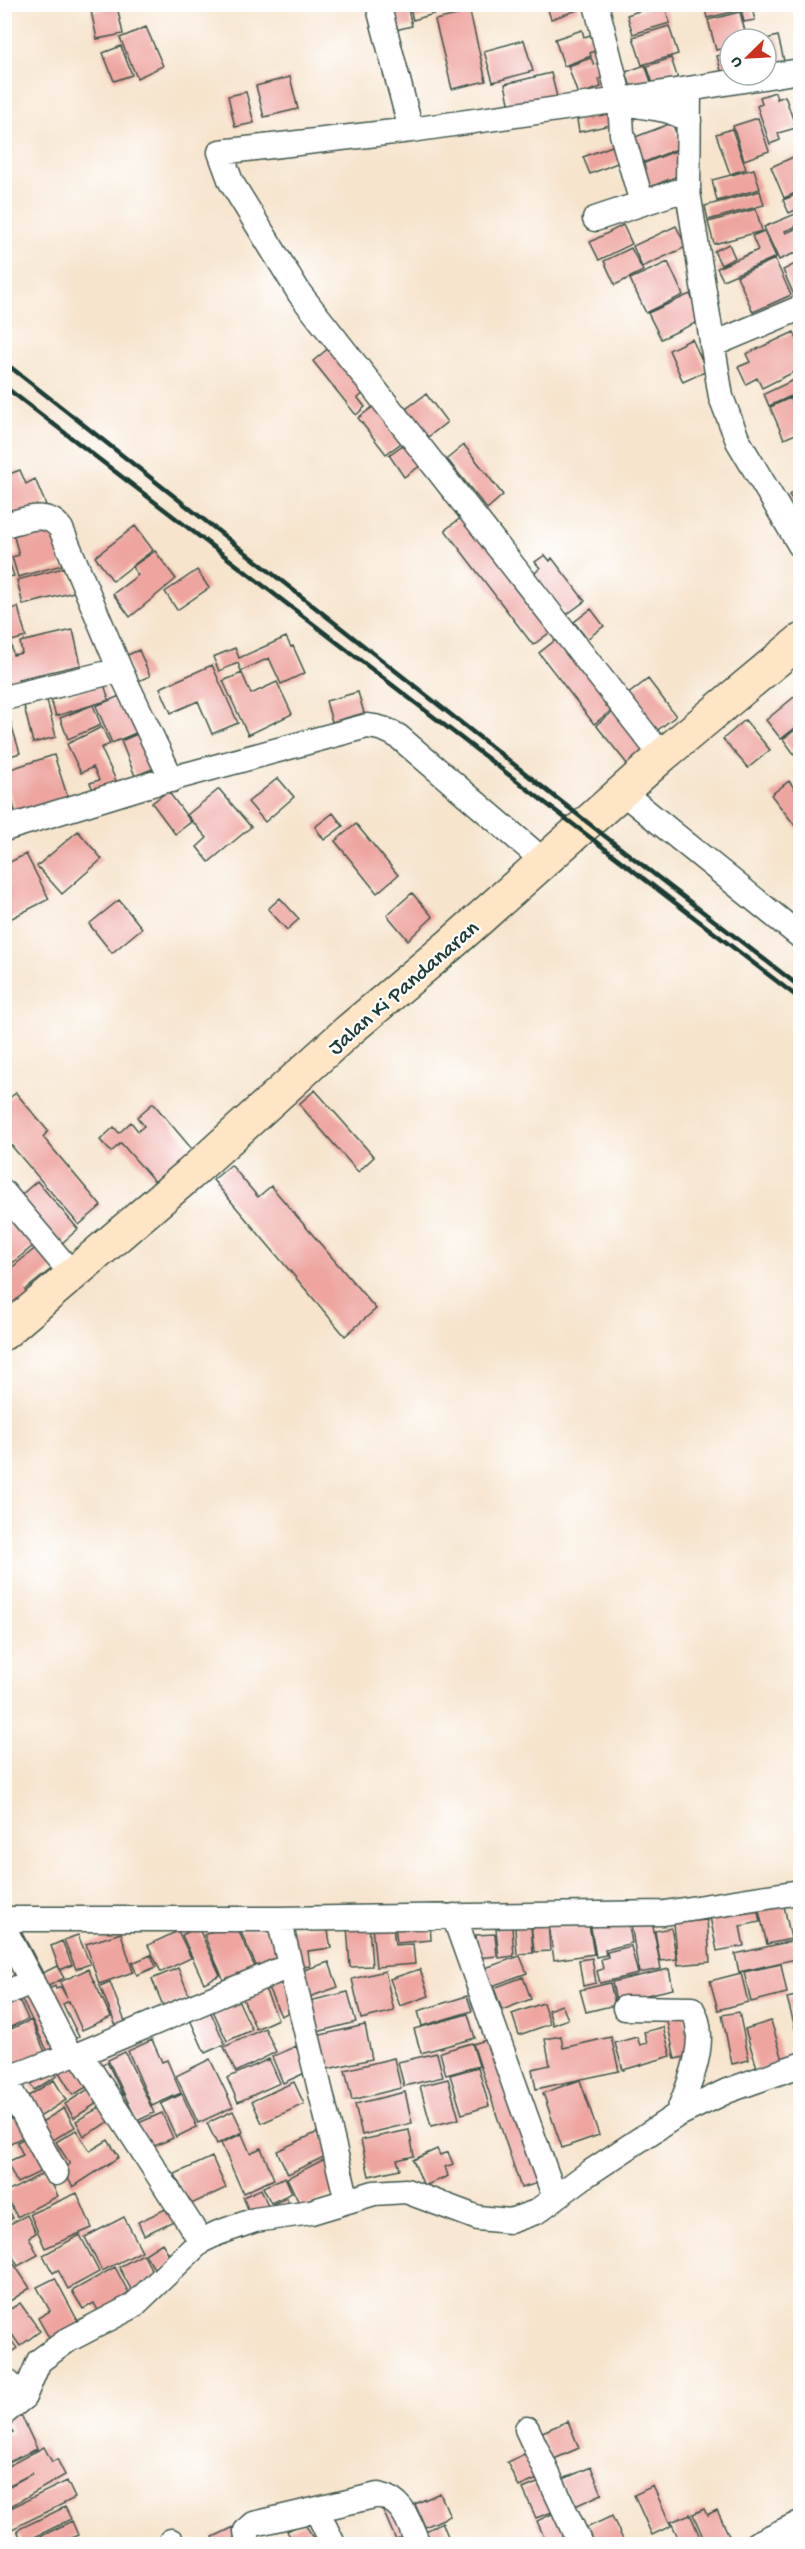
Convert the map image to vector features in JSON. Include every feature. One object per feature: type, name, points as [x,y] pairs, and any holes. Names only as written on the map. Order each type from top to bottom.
[{"type":"main road","name":"Jalan Ki Pandanaran","points":[[4,1332],[190,1174],[348,1031],[545,861],[662,756],[801,641]]},
{"type":"street","points":[[378,4],[411,130]]},
{"type":"street","points":[[596,4],[620,100],[622,135],[642,203]]},
{"type":"street","points":[[662,756],[300,294],[231,182],[220,152],[411,130],[801,71]]},
{"type":"street","points":[[689,89],[688,188],[721,398],[738,441],[801,545]]},
{"type":"street","points":[[620,100],[633,106],[660,107],[681,115],[689,121]]},
{"type":"street","points":[[594,219],[688,188]]},
{"type":"street","points":[[712,345],[801,308]]},
{"type":"street","points":[[4,525],[42,517],[55,521],[120,670],[172,780]]},
{"type":"street","points":[[4,698],[120,670]]},
{"type":"street","points":[[4,829],[141,787],[367,726],[384,728],[399,737],[545,861]]},
{"type":"street","points":[[622,792],[801,936]]},
{"type":"street","points":[[4,1193],[72,1274]]},
{"type":"street","points":[[4,1919],[279,1919],[664,1912],[801,1892]]},
{"type":"street","points":[[454,1916],[555,2198]]},
{"type":"street","points":[[279,1919],[347,2201]]},
{"type":"street","points":[[4,1928],[75,2055],[201,2241]]},
{"type":"street","points":[[56,2173],[5,2080],[75,2055],[289,1966]]},
{"type":"street","points":[[4,1994],[32,1981]]},
{"type":"street","points":[[624,2008],[692,2009],[696,2017],[698,2030],[695,2070],[677,2115]]},
{"type":"street","points":[[4,2414],[24,2397],[39,2361],[68,2340],[133,2306],[201,2241],[255,2220],[311,2212],[374,2193],[406,2191],[478,2218],[510,2221],[536,2212],[677,2115],[727,2091],[801,2065]]},
{"type":"street","points":[[4,2379],[24,2397]]},
{"type":"street","points":[[527,2429],[580,2544]]},
{"type":"street","points":[[248,2544],[246,2531],[254,2524],[268,2518],[317,2511],[378,2495],[391,2498],[402,2510],[418,2544]]},
{"type":"street","points":[[317,2511],[333,2544]]},
{"type":"street","points":[[756,2544],[801,2523]]},
{"type":"building","points":[[471,4],[485,4],[485,5],[472,9]]},
{"type":"building","points":[[546,4],[577,4],[578,10],[551,19]]},
{"type":"building","points":[[664,4],[670,23],[633,34],[627,15]]},
{"type":"building","points":[[704,4],[739,4],[740,10],[707,18]]},
{"type":"building","points":[[740,4],[751,4],[755,20],[744,22]]},
{"type":"building","points":[[384,5],[407,5],[412,26],[391,31]]},
{"type":"building","points":[[409,5],[431,5],[434,14],[413,20]]},
{"type":"building","points":[[117,6],[123,34],[97,39],[91,11]]},
{"type":"building","points":[[470,12],[486,81],[452,89],[435,20]]},
{"type":"building","points":[[740,12],[744,27],[718,27],[718,50],[716,50],[708,20]]},
{"type":"building","points":[[669,26],[678,54],[642,65],[633,37]]},
{"type":"building","points":[[146,27],[163,66],[137,78],[120,38]]},
{"type":"building","points":[[582,30],[584,37],[594,34],[599,49],[590,53],[591,56],[564,66],[555,39]]},
{"type":"building","points":[[778,36],[785,65],[778,67]]},
{"type":"building","points":[[524,40],[533,71],[493,82],[484,51]]},
{"type":"building","points":[[121,46],[132,75],[114,81],[103,53]]},
{"type":"building","points":[[591,58],[594,65],[601,62],[606,76],[599,79],[601,87],[578,95],[568,66]]},
{"type":"building","points":[[671,58],[680,85],[656,93],[647,66]]},
{"type":"building","points":[[645,65],[655,93],[632,90],[626,72]]},
{"type":"building","points":[[551,73],[557,97],[510,107],[505,84]]},
{"type":"building","points":[[290,77],[298,109],[264,117],[256,86]]},
{"type":"building","points":[[246,92],[254,123],[235,127],[228,96]]},
{"type":"building","points":[[775,92],[777,99],[785,96],[796,128],[778,133],[780,140],[770,144],[757,106],[762,104],[760,97]]},
{"type":"building","points":[[612,112],[615,124],[579,132],[577,119]]},
{"type":"building","points":[[758,118],[769,151],[744,160],[733,126]]},
{"type":"building","points":[[672,123],[682,147],[635,166],[625,141]]},
{"type":"building","points":[[732,129],[746,169],[730,174],[716,134]]},
{"type":"building","points":[[620,143],[627,159],[590,174],[583,157]]},
{"type":"building","points":[[678,150],[680,175],[645,189],[637,166]]},
{"type":"building","points":[[800,154],[800,191],[784,198],[771,167]]},
{"type":"building","points":[[754,169],[760,189],[717,201],[712,180]]},
{"type":"building","points":[[760,191],[764,205],[708,220],[705,206]]},
{"type":"building","points":[[800,193],[800,208],[789,213],[783,200]]},
{"type":"building","points":[[756,209],[762,231],[714,244],[708,222]]},
{"type":"building","points":[[800,212],[800,225],[785,231],[786,233],[800,227],[800,266],[795,253],[779,260],[764,227]]},
{"type":"building","points":[[623,225],[632,244],[599,260],[590,242]]},
{"type":"building","points":[[676,226],[686,247],[642,267],[633,246]]},
{"type":"building","points":[[764,231],[776,257],[723,280],[717,268],[758,250],[752,236]]},
{"type":"building","points":[[729,244],[735,258],[721,265],[714,251]]},
{"type":"building","points":[[631,248],[643,271],[615,285],[604,261]]},
{"type":"building","points":[[775,259],[791,295],[753,312],[737,276]]},
{"type":"building","points":[[668,262],[683,295],[646,313],[630,279]]},
{"type":"building","points":[[797,263],[800,270],[800,309],[783,270]]},
{"type":"building","points":[[690,294],[702,320],[661,339],[648,313]]},
{"type":"building","points":[[794,332],[800,346],[800,369],[762,388],[757,378],[746,384],[738,367],[750,362],[746,354]]},
{"type":"building","points":[[692,339],[707,371],[683,382],[669,350]]},
{"type":"building","points":[[336,342],[365,392],[358,398],[365,407],[356,415],[313,361]]},
{"type":"building","points":[[800,377],[800,417],[791,396],[769,406],[764,394]]},
{"type":"building","points":[[426,394],[447,422],[427,438],[406,409]]},
{"type":"building","points":[[790,398],[800,419],[800,432],[784,439],[770,407]]},
{"type":"building","points":[[381,401],[408,438],[386,454],[358,418]]},
{"type":"building","points":[[411,439],[427,461],[404,477],[389,455]]},
{"type":"building","points":[[464,445],[503,495],[487,509],[447,459]]},
{"type":"building","points":[[20,470],[26,484],[35,479],[46,505],[11,521],[4,506],[4,476]]},
{"type":"building","points":[[800,487],[800,502],[796,505],[789,495]]},
{"type":"building","points":[[470,511],[557,627],[533,645],[445,530]]},
{"type":"building","points":[[50,523],[62,565],[18,577],[12,557],[19,555],[13,533]]},
{"type":"building","points":[[135,526],[153,550],[113,581],[95,557]]},
{"type":"building","points":[[4,547],[14,576],[4,578]]},
{"type":"building","points":[[155,551],[176,579],[130,617],[113,594],[138,575],[132,567]]},
{"type":"building","points":[[545,555],[550,561],[552,558],[585,601],[566,615],[534,574],[540,568],[535,562]]},
{"type":"building","points":[[67,567],[74,592],[23,605],[17,580]]},
{"type":"building","points":[[197,570],[209,588],[177,610],[165,592]]},
{"type":"building","points":[[18,607],[26,637],[4,643],[4,611]]},
{"type":"building","points":[[591,609],[604,626],[587,639],[574,622]]},
{"type":"building","points":[[73,630],[81,665],[18,679],[21,690],[4,693],[4,645],[11,643],[13,655],[22,653],[20,642]]},
{"type":"building","points":[[562,635],[617,706],[594,724],[539,653]]},
{"type":"building","points":[[286,637],[291,647],[293,646],[305,673],[281,684],[269,658],[241,671],[238,663],[219,671],[213,657],[235,648],[239,658]]},
{"type":"building","points":[[139,650],[150,676],[136,682],[125,656]]},
{"type":"building","points":[[212,665],[238,723],[212,734],[198,701],[171,713],[160,688]]},
{"type":"building","points":[[242,673],[251,694],[277,682],[292,714],[248,735],[223,681]]},
{"type":"building","points":[[648,679],[676,716],[655,732],[627,695]]},
{"type":"building","points":[[104,684],[109,700],[56,716],[51,700]]},
{"type":"building","points":[[358,692],[364,713],[332,722],[326,701]]},
{"type":"building","points":[[799,693],[800,724],[781,739],[766,720]]},
{"type":"building","points":[[122,695],[138,732],[112,743],[96,706]]},
{"type":"building","points":[[47,700],[56,737],[33,743],[24,706]]},
{"type":"building","points":[[4,701],[20,753],[4,758]]},
{"type":"building","points":[[93,705],[101,725],[68,739],[60,718]]},
{"type":"building","points":[[619,707],[650,747],[628,765],[596,725]]},
{"type":"building","points":[[745,720],[770,750],[748,768],[723,739]]},
{"type":"building","points":[[102,727],[110,744],[101,748],[119,787],[97,798],[90,783],[99,780],[93,767],[81,773],[67,744]]},
{"type":"building","points":[[800,728],[800,762],[783,739]]},
{"type":"building","points":[[142,732],[157,767],[135,776],[121,741]]},
{"type":"building","points":[[54,755],[68,798],[16,815],[4,771]]},
{"type":"building","points":[[278,778],[294,797],[265,822],[248,802]]},
{"type":"building","points":[[789,781],[800,796],[800,832],[771,795]]},
{"type":"building","points":[[4,784],[15,824],[4,826]]},
{"type":"building","points":[[219,789],[251,827],[209,862],[197,847],[207,838],[187,815]]},
{"type":"building","points":[[168,791],[191,822],[175,834],[152,803]]},
{"type":"building","points":[[333,813],[343,826],[324,840],[315,827]]},
{"type":"building","points":[[356,824],[398,875],[377,893],[335,841]]},
{"type":"building","points":[[78,831],[102,859],[62,894],[37,866]]},
{"type":"building","points":[[26,854],[49,899],[8,920],[4,914],[4,865]]},
{"type":"building","points":[[412,893],[433,917],[408,940],[387,915]]},
{"type":"building","points":[[280,898],[299,919],[287,930],[268,909]]},
{"type":"building","points":[[119,900],[142,928],[112,953],[89,924]]},
{"type":"building","points":[[315,1090],[374,1157],[358,1172],[299,1104]]},
{"type":"building","points":[[16,1093],[48,1131],[43,1137],[101,1206],[79,1225],[4,1137],[4,1102]]},
{"type":"building","points":[[153,1103],[197,1155],[156,1183],[121,1143],[111,1152],[100,1140],[114,1127],[119,1133],[131,1122],[138,1131],[144,1126],[137,1117]]},
{"type":"building","points":[[231,1165],[258,1197],[271,1186],[376,1309],[345,1336],[213,1180]]},
{"type":"building","points":[[37,1181],[78,1229],[61,1244],[20,1196]]},
{"type":"building","points":[[7,1216],[33,1246],[4,1270],[4,1219]]},
{"type":"building","points":[[38,1246],[55,1266],[25,1290],[32,1298],[4,1321],[4,1274]]},
{"type":"building","points":[[783,1901],[791,1939],[767,1944],[758,1907]]},
{"type":"building","points":[[757,1907],[760,1922],[740,1926],[744,1946],[717,1951],[710,1917]]},
{"type":"building","points":[[588,1919],[594,1954],[554,1960],[549,1925]]},
{"type":"building","points":[[707,1920],[710,1962],[678,1965],[674,1923]]},
{"type":"building","points":[[234,1921],[258,1974],[227,1988],[204,1935]]},
{"type":"building","points":[[548,1921],[550,1951],[534,1952],[531,1922]]},
{"type":"building","points":[[628,1921],[632,1943],[605,1950],[606,1955],[596,1957],[590,1922]]},
{"type":"building","points":[[652,1921],[661,1969],[639,1973],[631,1924]]},
{"type":"building","points":[[430,1922],[431,1940],[397,1943],[395,1925]]},
{"type":"building","points":[[393,1924],[395,1945],[413,1944],[415,1964],[376,1967],[372,1926]]},
{"type":"building","points":[[327,1925],[331,1948],[308,1951],[310,1966],[296,1968],[287,1931]]},
{"type":"building","points":[[369,1925],[372,1966],[350,1967],[347,1926]]},
{"type":"building","points":[[531,1926],[533,1953],[517,1954],[515,1928]]},
{"type":"building","points":[[198,1927],[220,1975],[204,1983],[182,1935]]},
{"type":"building","points":[[272,1927],[286,1962],[260,1974],[240,1930]]},
{"type":"building","points":[[512,1927],[514,1956],[499,1958],[496,1929]]},
{"type":"building","points":[[671,1928],[677,1959],[660,1961],[655,1931]]},
{"type":"building","points":[[178,1931],[191,1958],[161,1972],[148,1945]]},
{"type":"building","points":[[800,1932],[800,1957],[799,1957],[794,1933]]},
{"type":"building","points":[[22,1933],[43,1973],[57,1966],[64,1978],[41,1990],[12,1938]]},
{"type":"building","points":[[121,1933],[133,1972],[99,1984],[86,1944]]},
{"type":"building","points":[[495,1934],[497,1956],[478,1958],[476,1935]]},
{"type":"building","points":[[78,1935],[90,1964],[76,1969],[64,1940]]},
{"type":"building","points":[[62,1941],[72,1965],[60,1970],[51,1946]]},
{"type":"building","points":[[792,1941],[796,1959],[739,1972],[735,1954]]},
{"type":"building","points":[[631,1946],[638,1974],[600,1983],[597,1971],[603,1969],[601,1959],[608,1957],[607,1952]]},
{"type":"building","points":[[151,1955],[156,1967],[137,1975],[132,1963]]},
{"type":"building","points":[[520,1956],[527,1973],[492,1986],[485,1968]]},
{"type":"building","points":[[592,1958],[596,1983],[583,1986],[579,1960]]},
{"type":"building","points":[[329,1962],[338,1987],[306,1998],[298,1972]]},
{"type":"building","points":[[781,1964],[787,1993],[751,2002],[744,1972]]},
{"type":"building","points":[[178,1968],[190,1997],[164,2008],[152,1979]]},
{"type":"building","points":[[88,1969],[111,2017],[82,2030],[69,2001],[63,2004],[79,2037],[66,2043],[42,1992],[55,1986],[56,1989],[61,1987],[67,1998],[60,1982]]},
{"type":"building","points":[[420,1969],[429,1996],[400,2006],[390,1979]]},
{"type":"building","points":[[669,1969],[673,1989],[616,2002],[612,1982]]},
{"type":"building","points":[[385,1971],[394,2011],[361,2019],[352,1979]]},
{"type":"building","points":[[741,1973],[748,2002],[718,2010],[710,1981]]},
{"type":"building","points":[[283,1975],[298,2008],[281,2016],[266,1983]]},
{"type":"building","points":[[523,1977],[531,1999],[502,2010],[494,1988]]},
{"type":"building","points":[[110,1982],[127,2027],[118,2031],[100,1986]]},
{"type":"building","points":[[262,1982],[278,2019],[256,2029],[240,1992]]},
{"type":"building","points":[[610,1983],[615,2005],[586,2012],[580,1990]]},
{"type":"building","points":[[31,1984],[62,2047],[49,2054],[17,1990]]},
{"type":"building","points":[[15,1991],[28,2019],[4,2030],[4,1996]]},
{"type":"building","points":[[348,1992],[356,2022],[313,2033],[305,2002]]},
{"type":"building","points":[[235,1993],[252,2030],[227,2041],[210,2004]]},
{"type":"building","points":[[800,1995],[800,2046],[787,1998]]},
{"type":"building","points":[[467,1996],[472,2011],[422,2026],[418,2011]]},
{"type":"building","points":[[543,2003],[550,2024],[519,2035],[512,2014]]},
{"type":"building","points":[[562,2005],[568,2019],[553,2025],[548,2010]]},
{"type":"building","points":[[208,2006],[225,2044],[205,2053],[188,2015]]},
{"type":"building","points":[[739,2012],[749,2060],[732,2064],[722,2015]]},
{"type":"building","points":[[468,2014],[475,2038],[421,2053],[414,2029]]},
{"type":"building","points":[[684,2014],[692,2055],[675,2059],[666,2017]]},
{"type":"building","points":[[31,2020],[45,2052],[9,2068],[4,2058],[4,2032]]},
{"type":"building","points":[[771,2021],[784,2063],[758,2071],[745,2029]]},
{"type":"building","points":[[365,2025],[372,2059],[323,2070],[316,2036]]},
{"type":"building","points":[[663,2027],[671,2056],[623,2070],[615,2043],[637,2037],[640,2045],[647,2043],[644,2032]]},
{"type":"building","points":[[265,2028],[276,2052],[236,2072],[224,2047]]},
{"type":"building","points":[[561,2036],[563,2048],[611,2037],[619,2071],[536,2089],[532,2069],[550,2065],[545,2039]]},
{"type":"building","points":[[496,2037],[545,2181],[521,2188],[473,2044]]},
{"type":"building","points":[[152,2040],[162,2062],[167,2060],[181,2093],[152,2106],[128,2051]]},
{"type":"building","points":[[472,2043],[479,2066],[446,2075],[440,2052]]},
{"type":"building","points":[[296,2046],[307,2072],[283,2083],[272,2057]]},
{"type":"building","points":[[125,2052],[154,2113],[137,2121],[108,2060]]},
{"type":"building","points":[[437,2053],[443,2077],[404,2086],[398,2062]]},
{"type":"building","points":[[78,2057],[93,2083],[73,2095],[57,2069]]},
{"type":"building","points":[[394,2058],[401,2088],[352,2100],[345,2070]]},
{"type":"building","points":[[210,2059],[233,2107],[198,2123],[176,2076]]},
{"type":"building","points":[[269,2059],[280,2083],[238,2102],[227,2078]]},
{"type":"building","points":[[107,2062],[123,2095],[111,2100],[96,2067]]},
{"type":"building","points":[[50,2064],[57,2076],[34,2090],[27,2078]]},
{"type":"building","points":[[478,2067],[489,2106],[462,2114],[450,2075]]},
{"type":"building","points":[[448,2079],[459,2119],[431,2126],[420,2086]]},
{"type":"building","points":[[54,2080],[66,2100],[35,2120],[22,2100]]},
{"type":"building","points":[[580,2080],[599,2135],[562,2148],[543,2093]]},
{"type":"building","points":[[294,2082],[304,2104],[262,2123],[252,2101]]},
{"type":"building","points":[[93,2086],[102,2100],[74,2118],[65,2104]]},
{"type":"building","points":[[4,2089],[17,2112],[4,2119]]},
{"type":"building","points":[[405,2092],[412,2123],[362,2135],[355,2104]]},
{"type":"building","points":[[182,2094],[197,2127],[176,2137],[161,2104]]},
{"type":"building","points":[[102,2106],[111,2121],[84,2136],[76,2121]]},
{"type":"building","points":[[64,2108],[75,2127],[48,2143],[37,2125]]},
{"type":"building","points":[[233,2111],[243,2132],[217,2144],[207,2123]]},
{"type":"building","points":[[162,2113],[173,2138],[148,2149],[136,2124]]},
{"type":"building","points":[[21,2114],[30,2134],[4,2146],[4,2122]]},
{"type":"building","points":[[76,2130],[90,2151],[108,2140],[119,2157],[73,2187],[62,2169],[70,2164],[56,2142]]},
{"type":"building","points":[[409,2130],[414,2156],[397,2160],[400,2169],[369,2176],[361,2140]]},
{"type":"building","points":[[320,2131],[330,2154],[288,2174],[277,2151]]},
{"type":"building","points":[[242,2134],[250,2153],[261,2148],[274,2179],[243,2193],[221,2143]]},
{"type":"building","points":[[32,2135],[48,2168],[17,2183],[7,2162],[23,2155],[17,2142]]},
{"type":"building","points":[[437,2149],[440,2155],[448,2152],[453,2164],[445,2167],[448,2176],[424,2186],[413,2160]]},
{"type":"building","points":[[212,2157],[226,2188],[189,2205],[175,2174]]},
{"type":"building","points":[[327,2158],[342,2188],[318,2200],[303,2211],[287,2178]]},
{"type":"building","points":[[46,2172],[58,2196],[17,2217],[5,2193]]},
{"type":"building","points":[[285,2177],[292,2193],[271,2203],[263,2187]]},
{"type":"building","points":[[261,2189],[269,2208],[251,2216],[243,2197]]},
{"type":"building","points":[[77,2193],[92,2228],[45,2248],[30,2214]]},
{"type":"building","points":[[286,2198],[292,2209],[279,2215],[273,2204]]},
{"type":"building","points":[[4,2202],[13,2218],[4,2223]]},
{"type":"building","points":[[174,2205],[180,2218],[144,2235],[138,2222]]},
{"type":"building","points":[[27,2215],[36,2233],[29,2237],[38,2255],[18,2266],[8,2248],[4,2250],[4,2227]]},
{"type":"building","points":[[124,2217],[142,2251],[102,2271],[85,2237]]},
{"type":"building","points":[[80,2235],[99,2272],[68,2289],[58,2270],[53,2273],[43,2255]]},
{"type":"building","points":[[162,2243],[174,2262],[157,2273],[145,2254]]},
{"type":"building","points":[[143,2254],[156,2278],[132,2291],[119,2267]]},
{"type":"building","points":[[14,2264],[30,2288],[4,2305],[4,2270]]},
{"type":"building","points":[[115,2267],[132,2299],[101,2316],[94,2303],[83,2309],[72,2291]]},
{"type":"building","points":[[55,2278],[81,2327],[52,2343],[38,2318],[50,2311],[37,2287]]},
{"type":"building","points":[[20,2303],[40,2331],[20,2346],[4,2323],[4,2313]]},
{"type":"building","points":[[4,2331],[17,2348],[4,2357]]},
{"type":"building","points":[[19,2411],[37,2449],[4,2464],[4,2436],[13,2432],[6,2417]]},
{"type":"building","points":[[568,2421],[579,2448],[552,2460],[540,2433]]},
{"type":"building","points":[[44,2447],[52,2462],[57,2459],[65,2475],[4,2510],[4,2489],[33,2473],[4,2488],[4,2468]]},
{"type":"building","points":[[533,2450],[544,2476],[519,2487],[507,2462]]},
{"type":"building","points":[[591,2467],[602,2494],[573,2507],[561,2480]]},
{"type":"building","points":[[547,2479],[560,2509],[536,2518],[523,2489]]},
{"type":"building","points":[[67,2481],[75,2498],[12,2529],[4,2511]]},
{"type":"building","points":[[653,2486],[671,2526],[652,2535],[634,2495]]},
{"type":"building","points":[[440,2493],[450,2516],[425,2527],[415,2504]]},
{"type":"building","points":[[392,2504],[406,2536],[396,2540],[382,2508]]},
{"type":"building","points":[[65,2507],[71,2519],[23,2543],[17,2530]]},
{"type":"building","points":[[704,2509],[707,2515],[717,2510],[733,2544],[706,2544],[693,2514]]},
{"type":"building","points":[[560,2510],[572,2535],[547,2544],[537,2521]]},
{"type":"building","points":[[690,2514],[703,2544],[681,2544],[671,2522]]},
{"type":"building","points":[[612,2516],[625,2544],[591,2544],[584,2529]]},
{"type":"building","points":[[72,2521],[78,2535],[58,2544],[25,2544]]},
{"type":"building","points":[[442,2522],[450,2541],[432,2544],[426,2531]]},
{"type":"building","points":[[304,2523],[318,2544],[294,2544],[287,2531]]},
{"type":"building","points":[[236,2526],[236,2544],[217,2544],[213,2537]]},
{"type":"building","points":[[411,2535],[415,2544],[391,2544]]},
{"type":"building","points":[[290,2538],[292,2544],[276,2544]]},
{"type":"railway","points":[[4,362],[606,837],[800,987]]},
{"type":"railway","points":[[4,386],[800,999]]}]
